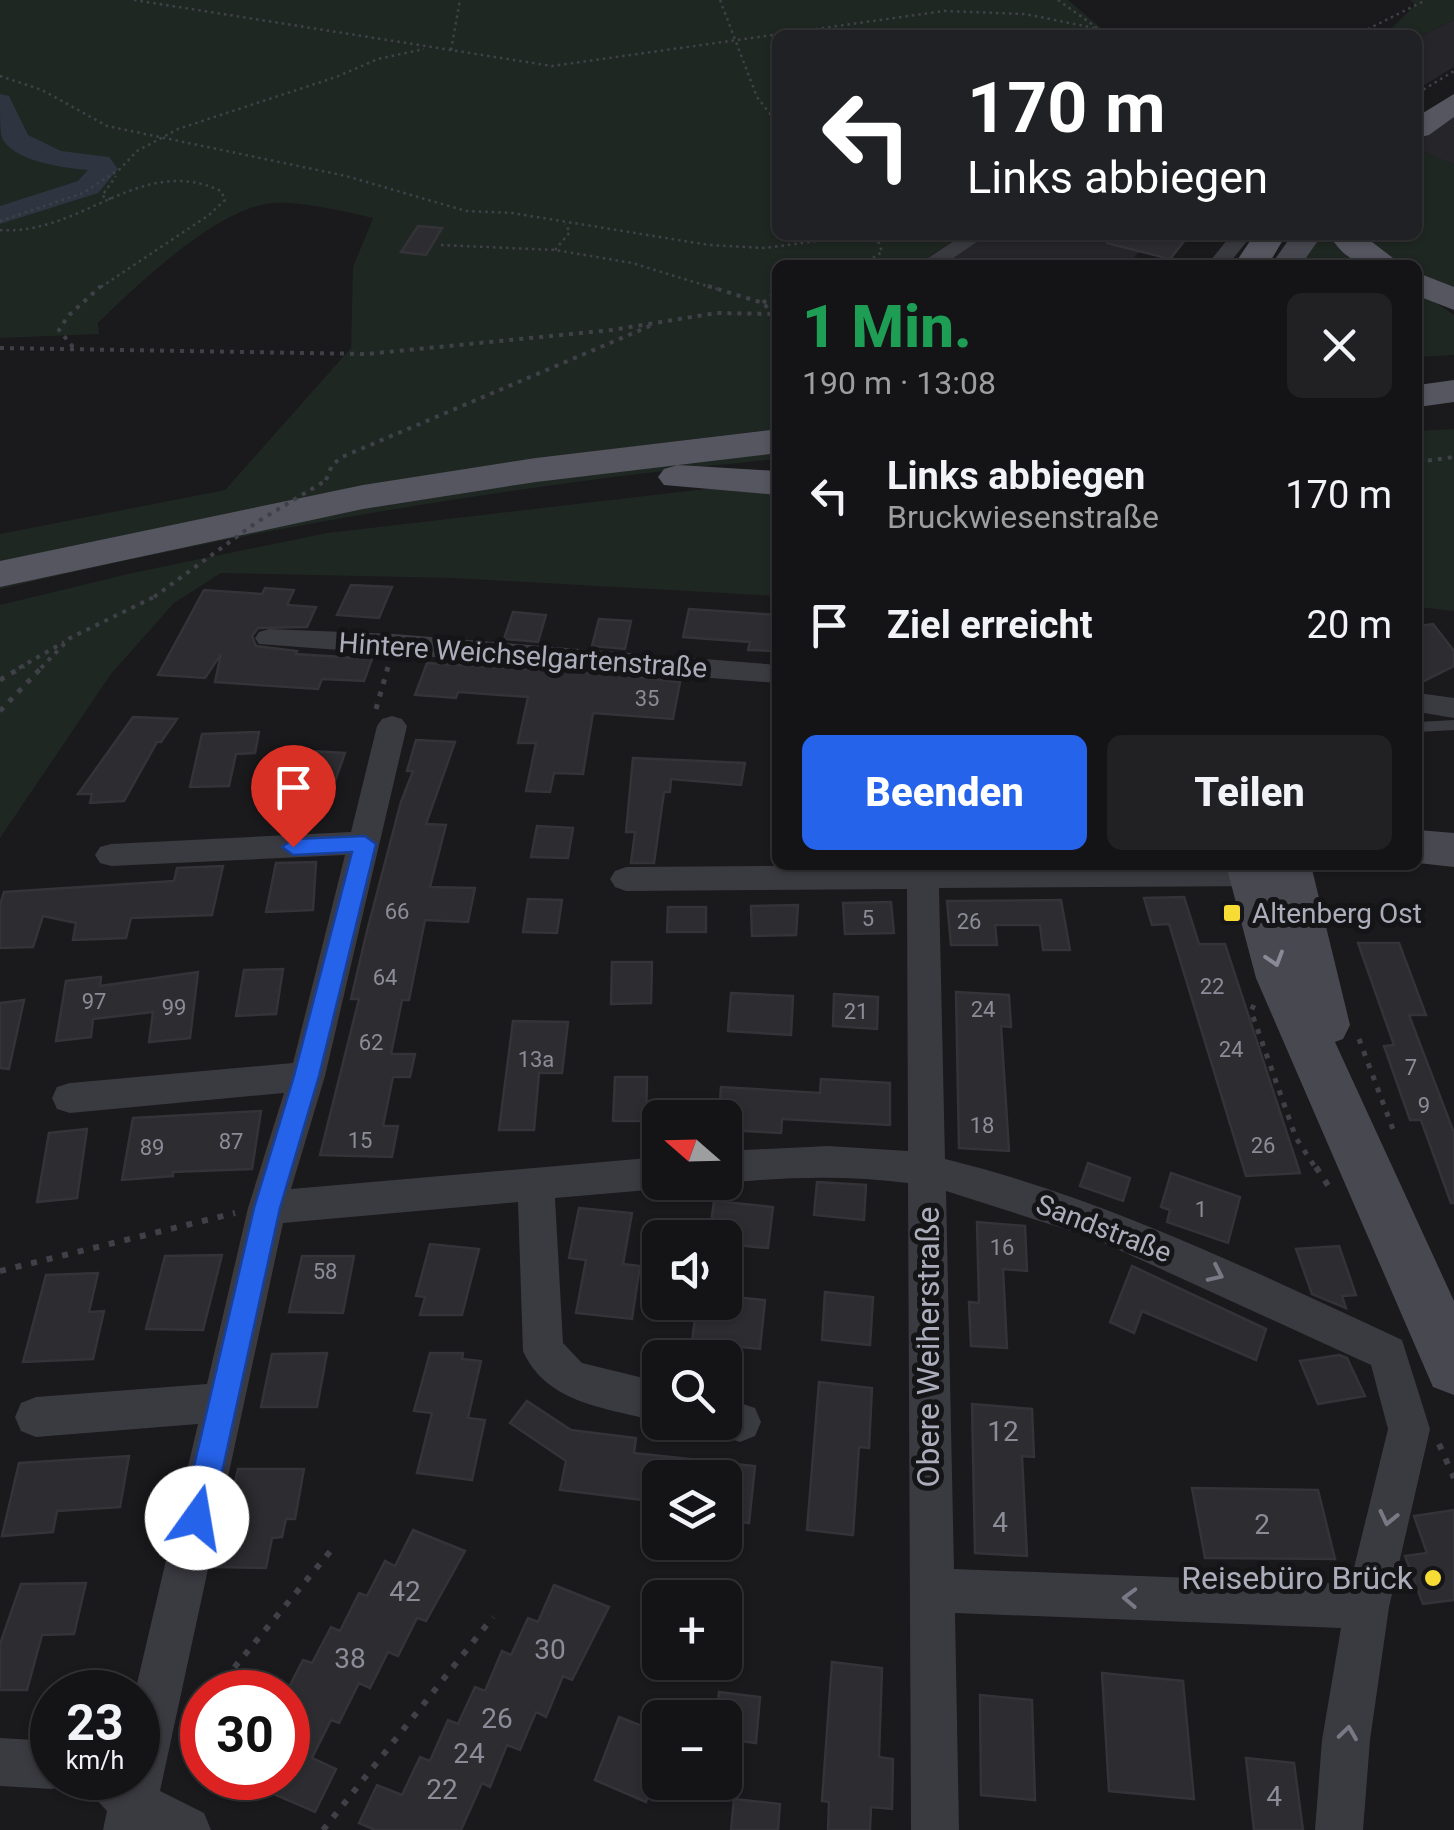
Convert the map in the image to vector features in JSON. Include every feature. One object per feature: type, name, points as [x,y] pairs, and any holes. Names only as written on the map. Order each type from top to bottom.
[{"type":"main road","points":[[1422,99],[1454,79]]},
{"type":"main road","points":[[1422,126],[1454,103]]},
{"type":"main road","points":[[1350,240],[1376,260]]},
{"type":"main road","points":[[1422,282],[1454,296]]},
{"type":"main road","points":[[0,574],[382,494],[772,447]]},
{"type":"main road","points":[[0,597],[114,569],[363,520],[676,477],[772,448]]},
{"type":"main road","points":[[676,477],[772,483]]},
{"type":"main road","points":[[1422,847],[1454,850]]},
{"type":"main road","points":[[1270,870],[1370,1126],[1454,1367]]},
{"type":"street","points":[[936,260],[969,240]]},
{"type":"street","points":[[1220,260],[1238,240]]},
{"type":"street","name":"Hintere Weichselgartenstraße","points":[[269,638],[394,642],[772,674]]},
{"type":"street","points":[[1422,704],[1454,708]]},
{"type":"street","points":[[186,1830],[123,1804],[267,1208],[307,1076],[392,726]]},
{"type":"street","points":[[111,855],[365,844]]},
{"type":"street","points":[[626,878],[924,870]]},
{"type":"street","name":"Obere Weiherstraße","points":[[924,870],[935,1830]]},
{"type":"street","points":[[70,1098],[307,1076]]},
{"type":"street","name":"Sandstraße","points":[[742,1165],[788,1161],[926,1170],[1062,1208],[1174,1254],[1388,1352],[1409,1429],[1367,1607]]},
{"type":"street","points":[[267,1208],[642,1175]]},
{"type":"street","points":[[536,1186],[543,1352],[570,1380],[642,1398]]},
{"type":"street","points":[[36,1417],[223,1402]]},
{"type":"street","points":[[930,1590],[1367,1607],[1346,1740],[1340,1830]]},
{"type":"street","points":[[0,1762],[30,1764]]},
{"type":"lane","points":[[1422,727],[1454,725]]},
{"type":"path","points":[[134,0],[552,66],[772,36]]},
{"type":"path","points":[[451,50],[460,0]]},
{"type":"path","points":[[720,0],[758,97],[772,116]]},
{"type":"path","points":[[1058,0],[1098,30]]},
{"type":"path","points":[[1366,30],[1426,0]]},
{"type":"path","points":[[813,30],[944,11],[1025,14],[1094,28]]},
{"type":"path","points":[[113,199],[102,196],[120,169],[137,151],[158,139],[378,59],[430,47]]},
{"type":"path","points":[[1422,90],[1454,71]]},
{"type":"path","points":[[0,76],[30,82],[82,115],[108,126],[346,176],[461,210],[709,245],[765,248],[823,240]]},
{"type":"path","points":[[0,222],[83,194],[120,169]]},
{"type":"path","points":[[0,230],[13,231],[75,217],[150,181],[202,182],[221,191],[225,200],[208,215],[84,297],[65,316],[59,330],[72,347]]},
{"type":"path","points":[[555,250],[570,232],[563,222]]},
{"type":"path","points":[[870,260],[882,252],[878,240]]},
{"type":"path","points":[[441,245],[555,250],[632,263],[763,303],[772,311]]},
{"type":"path","points":[[763,303],[772,295]]},
{"type":"path","points":[[0,348],[367,354],[528,340],[716,313],[772,313]]},
{"type":"path","points":[[0,680],[70,638],[154,597],[242,532],[325,481],[332,465],[342,458],[401,429],[662,321]]},
{"type":"path","points":[[1422,461],[1454,457]]},
{"type":"path","points":[[0,711],[70,638]]},
{"type":"path","points":[[392,726],[373,722],[394,642]]},
{"type":"path","points":[[1355,1027],[1370,1126]]},
{"type":"path","points":[[0,1271],[267,1208]]},
{"type":"path","points":[[232,1670],[332,1548]]},
{"type":"path","points":[[322,1830],[493,1617]]},
{"type":"shaded area","points":[[0,0],[1068,0],[1106,30],[772,30],[772,240],[955,240],[923,260],[772,260],[772,430],[541,458],[0,566],[0,534],[225,490],[351,348],[353,267],[373,218],[297,204],[274,203],[252,208],[180,250],[98,323],[99,334],[0,338]]},
{"type":"shaded area","points":[[1410,0],[1454,0],[1454,20],[1422,36],[1422,30],[1384,30],[1393,27],[1415,5]]},
{"type":"shaded area","points":[[1454,20],[1454,67],[1422,87],[1422,36]]},
{"type":"shaded area","points":[[1454,115],[1454,165],[1422,151],[1422,139]]},
{"type":"shaded area","points":[[1422,151],[1454,165],[1454,291],[1422,277],[1422,260],[1386,260],[1358,240],[1422,240]]},
{"type":"shaded area","points":[[955,240],[1152,240],[1134,257],[1151,260],[923,260]]},
{"type":"shaded area","points":[[1318,240],[1344,240],[1369,260],[1304,260]]},
{"type":"shaded area","points":[[1422,294],[1454,315],[1454,355],[1422,357]]},
{"type":"shaded area","points":[[1454,429],[1454,611],[1422,607],[1422,431]]},
{"type":"shaded area","points":[[772,450],[772,460],[581,481],[386,510],[193,546],[0,589],[0,581],[386,500]]},
{"type":"shaded area","points":[[714,488],[772,494],[772,596],[453,578],[221,573],[174,603],[111,674],[0,838],[0,605],[327,533]]},
{"type":"building","points":[[418,226],[442,228],[426,255],[401,252]]},
{"type":"building","points":[[1107,240],[1185,240],[1170,259]]},
{"type":"building","points":[[351,585],[392,587],[379,618],[337,615]]},
{"type":"building","points":[[265,588],[294,590],[287,605],[316,607],[307,627],[258,628],[252,636],[256,646],[297,651],[296,654],[372,659],[364,681],[322,679],[318,689],[215,682],[221,654],[205,678],[158,675],[204,590],[262,594]]},
{"type":"building","points":[[689,609],[772,615],[772,651],[748,650],[750,642],[683,637]]},
{"type":"building","points":[[513,612],[546,615],[538,642],[504,639]]},
{"type":"building","points":[[599,619],[631,621],[625,649],[592,646]]},
{"type":"building","points":[[1433,624],[1454,651],[1454,666],[1422,682],[1422,625]]},
{"type":"building","points":[[427,663],[680,682],[673,719],[593,713],[583,774],[554,773],[550,792],[526,791],[536,743],[518,743],[528,697],[458,692],[456,698],[415,695]]},
{"type":"building","points":[[133,717],[177,719],[161,742],[157,742],[124,801],[90,803],[92,794],[78,794]]},
{"type":"building","points":[[259,732],[255,753],[236,754],[229,786],[190,787],[202,734]]},
{"type":"building","points":[[416,740],[455,742],[426,824],[446,825],[430,887],[475,888],[468,922],[425,920],[409,1000],[402,1000],[391,1054],[415,1054],[410,1077],[393,1077],[383,1126],[398,1126],[392,1157],[320,1155],[359,999],[351,999],[401,802],[413,771],[407,771]]},
{"type":"building","points":[[292,750],[345,753],[335,781],[281,778]]},
{"type":"building","points":[[633,758],[745,763],[741,785],[671,779],[670,792],[664,792],[654,863],[631,863],[635,832],[626,832]]},
{"type":"building","points":[[537,826],[573,828],[568,858],[531,857]]},
{"type":"building","points":[[316,862],[313,910],[266,912],[276,863]]},
{"type":"building","points":[[223,866],[212,915],[131,918],[126,938],[73,940],[76,923],[43,916],[33,947],[0,948],[0,905],[4,892],[174,881],[177,868]]},
{"type":"building","points":[[1184,897],[1199,944],[1225,944],[1300,1173],[1246,1176],[1169,924],[1152,925],[1144,898]]},
{"type":"building","points":[[528,899],[562,900],[557,933],[523,932]]},
{"type":"building","points":[[1061,900],[1070,950],[1043,950],[1040,925],[995,925],[997,945],[951,945],[947,901]]},
{"type":"building","points":[[891,902],[894,933],[845,934],[843,903]]},
{"type":"building","points":[[798,905],[796,935],[752,936],[751,906]]},
{"type":"building","points":[[668,907],[706,907],[706,932],[667,932]]},
{"type":"building","points":[[1358,943],[1399,943],[1426,1015],[1409,1015],[1454,1133],[1454,1203],[1421,1120],[1410,1120],[1384,1046],[1394,1045]]},
{"type":"building","points":[[612,962],[652,962],[651,1003],[611,1004]]},
{"type":"building","points":[[283,969],[276,1014],[236,1016],[244,970]]},
{"type":"building","points":[[198,972],[190,1038],[149,1042],[153,1012],[93,1019],[91,1037],[56,1041],[66,981],[101,977],[100,986]]},
{"type":"building","points":[[956,992],[1009,995],[1011,1027],[1001,1026],[1009,1151],[959,1148]]},
{"type":"building","points":[[731,993],[793,996],[791,1035],[728,1031]]},
{"type":"building","points":[[834,994],[878,997],[877,1029],[833,1026]]},
{"type":"building","points":[[24,1000],[9,1069],[0,1068],[0,1003]]},
{"type":"building","points":[[513,1021],[568,1022],[562,1073],[539,1073],[534,1130],[499,1130]]},
{"type":"building","points":[[615,1077],[647,1077],[642,1121],[613,1121]]},
{"type":"building","points":[[821,1079],[890,1083],[890,1125],[782,1119],[781,1133],[742,1131],[742,1100],[720,1100],[721,1087],[820,1093]]},
{"type":"building","points":[[261,1111],[252,1169],[173,1172],[173,1176],[122,1180],[133,1118]]},
{"type":"building","points":[[87,1129],[77,1198],[37,1202],[49,1133]]},
{"type":"building","points":[[1088,1163],[1130,1178],[1123,1201],[1080,1186]]},
{"type":"building","points":[[1171,1173],[1240,1197],[1228,1243],[1167,1222],[1170,1210],[1161,1207]]},
{"type":"building","points":[[817,1182],[866,1185],[864,1220],[814,1215]]},
{"type":"building","points":[[714,1201],[773,1207],[768,1248],[742,1246],[742,1220],[711,1220]]},
{"type":"building","points":[[579,1208],[632,1213],[623,1264],[640,1266],[632,1319],[576,1313],[586,1260],[569,1258]]},
{"type":"building","points":[[977,1222],[1025,1226],[1027,1271],[1003,1269],[1007,1348],[971,1346],[969,1302],[979,1303]]},
{"type":"building","points":[[430,1244],[479,1249],[462,1315],[420,1315],[425,1297],[416,1296]]},
{"type":"building","points":[[1339,1246],[1356,1295],[1342,1296],[1346,1308],[1312,1294],[1296,1249]]},
{"type":"building","points":[[222,1255],[203,1330],[146,1329],[165,1256]]},
{"type":"building","points":[[302,1256],[354,1256],[343,1313],[289,1312]]},
{"type":"building","points":[[1132,1266],[1266,1329],[1256,1360],[1142,1311],[1134,1333],[1110,1322]]},
{"type":"building","points":[[98,1273],[89,1312],[104,1311],[93,1359],[23,1362],[46,1275]]},
{"type":"building","points":[[825,1292],[873,1297],[870,1345],[822,1340]]},
{"type":"building","points":[[742,1298],[765,1300],[760,1349],[742,1347],[742,1340],[692,1340],[695,1320],[742,1320]]},
{"type":"building","points":[[327,1353],[317,1407],[261,1407],[272,1354]]},
{"type":"building","points":[[430,1353],[463,1353],[462,1359],[481,1361],[468,1418],[485,1420],[472,1480],[417,1473],[432,1413],[414,1411]]},
{"type":"building","points":[[1339,1355],[1347,1358],[1365,1396],[1318,1404],[1300,1361]]},
{"type":"building","points":[[819,1382],[872,1388],[869,1448],[859,1447],[853,1535],[807,1530]]},
{"type":"building","points":[[527,1401],[571,1430],[636,1438],[634,1453],[699,1460],[642,1460],[642,1500],[560,1490],[566,1461],[510,1423]]},
{"type":"building","points":[[972,1404],[1032,1409],[1034,1457],[1022,1456],[1027,1556],[975,1553]]},
{"type":"building","points":[[129,1456],[120,1507],[57,1511],[53,1532],[2,1536],[19,1463]]},
{"type":"building","points":[[742,1465],[755,1466],[749,1523],[742,1522]]},
{"type":"building","points":[[238,1469],[304,1469],[295,1519],[286,1519],[282,1537],[272,1538],[266,1568],[216,1567]]},
{"type":"building","points":[[1192,1488],[1318,1490],[1335,1559],[1205,1558]]},
{"type":"building","name":"Reisebüro Brück","points":[[1454,1510],[1454,1600],[1423,1604],[1405,1556],[1427,1553],[1414,1516]]},
{"type":"building","points":[[413,1530],[465,1551],[426,1621],[417,1618],[398,1656],[388,1652],[370,1688],[359,1683],[339,1723],[331,1720],[312,1758],[336,1769],[315,1812],[287,1800],[310,1800],[310,1670],[298,1670],[303,1660],[312,1663],[331,1627],[340,1631],[359,1593],[367,1596],[385,1561],[395,1566]]},
{"type":"building","points":[[86,1583],[74,1634],[42,1635],[27,1690],[0,1690],[0,1644],[21,1584]]},
{"type":"building","points":[[554,1585],[609,1607],[572,1680],[563,1676],[546,1717],[536,1712],[520,1750],[507,1745],[490,1787],[482,1783],[461,1830],[375,1830],[359,1823],[377,1785],[402,1795],[420,1757],[430,1761],[448,1720],[458,1724],[475,1687],[485,1691],[502,1651],[511,1655],[528,1618],[538,1622]]},
{"type":"building","points":[[832,1662],[882,1668],[879,1757],[893,1759],[892,1809],[871,1807],[870,1830],[828,1830],[829,1802],[822,1801]]},
{"type":"building","points":[[1102,1673],[1183,1681],[1194,1799],[1109,1791]]},
{"type":"building","points":[[719,1692],[760,1697],[756,1743],[742,1741],[742,1700],[718,1700]]},
{"type":"building","points":[[980,1695],[1032,1700],[1035,1800],[981,1795]]},
{"type":"building","points":[[619,1717],[642,1726],[642,1800],[646,1802],[595,1780]]},
{"type":"building","points":[[1246,1758],[1294,1763],[1303,1830],[1254,1830]]},
{"type":"building","points":[[734,1800],[780,1804],[778,1830],[731,1830]]},
{"type":"waterway","points":[[0,102],[17,140],[55,159],[99,163],[104,169],[88,187],[0,215]]},
{"type":"place","name":"Altenberg Ost","points":[[1232,913]]},
{"type":"place","name":"Reisebüro Brück","points":[[1433,1578]]},
{"type":"route","points":[[197,1518],[267,1208],[307,1076],[365,844],[293,847]]}]
